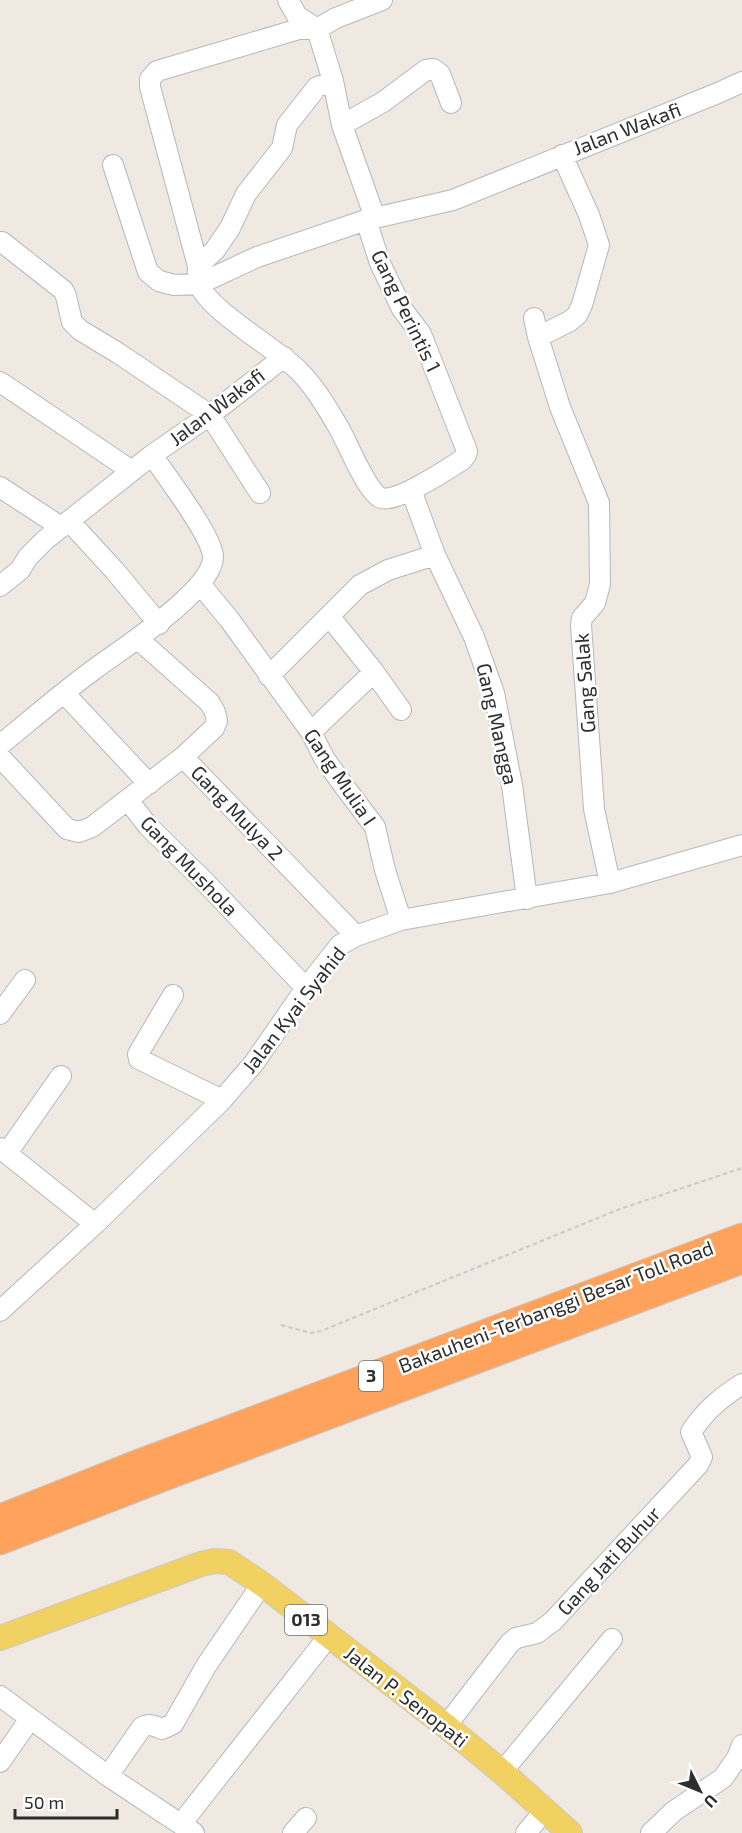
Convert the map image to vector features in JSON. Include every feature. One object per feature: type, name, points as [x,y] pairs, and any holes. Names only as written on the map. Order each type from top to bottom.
[{"type":"highway","name":"Bakauheni-Terbanggi Besar Toll Road","points":[[0,1518],[139,1463],[742,1237]]},
{"type":"highway","name":"Bakauheni-Terbanggi Besar Toll Road","points":[[0,1541],[742,1260]]},
{"type":"main road","name":"Jalan P. Senopati","points":[[0,1638],[201,1564],[215,1561],[229,1562],[262,1584],[446,1726],[545,1809],[570,1833]]},
{"type":"street","points":[[288,0],[297,16],[316,29]]},
{"type":"street","points":[[284,357],[217,307],[199,275],[150,87],[150,78],[157,71],[299,29],[316,29],[376,1]]},
{"type":"street","name":"Gang Perintis 1","points":[[316,29],[333,81],[342,125],[370,219],[380,263],[402,309],[421,334],[461,435]]},
{"type":"street","points":[[342,125],[383,102],[426,70],[433,69],[440,74],[451,103]]},
{"type":"street","points":[[113,165],[147,272],[159,281],[174,285],[199,275],[230,228],[246,194],[282,148],[287,125],[317,87],[333,81]]},
{"type":"street","name":"Jalan Wakafi","points":[[199,275],[370,219],[453,200],[742,82]]},
{"type":"street","name":"Gang Salak","points":[[562,154],[589,215],[599,245],[578,315],[570,321],[536,328],[560,407],[599,503],[600,584],[595,603],[582,618],[581,625],[594,809],[610,883]]},
{"type":"street","points":[[2,242],[63,290],[72,322],[80,330],[210,415],[260,492]]},
{"type":"street","name":"Jalan Wakafi","points":[[0,745],[96,668],[159,624],[200,584],[211,567],[213,558],[211,547],[203,530],[152,455],[210,415],[284,357],[301,372],[313,388],[339,428],[365,479],[376,495],[382,499],[411,490],[462,460],[467,451],[461,435]]},
{"type":"street","points":[[0,382],[132,471]]},
{"type":"street","points":[[0,586],[20,570],[37,547],[152,455]]},
{"type":"street","points":[[0,487],[65,524],[115,571],[159,624]]},
{"type":"street","name":"Gang Mangga","points":[[411,490],[435,555],[474,637],[494,693],[512,784],[527,899]]},
{"type":"street","points":[[269,676],[360,585],[388,570],[435,555]]},
{"type":"street","name":"Gang Mulia I","points":[[200,584],[229,619],[311,732],[324,758],[375,827],[385,870],[401,920]]},
{"type":"street","points":[[329,616],[401,710]]},
{"type":"street","name":"Gang Mulya 2","points":[[138,639],[210,703],[215,712],[217,721],[214,728],[183,757],[356,936]]},
{"type":"street","points":[[311,732],[374,672]]},
{"type":"street","name":"Gang Mushola","points":[[64,693],[149,784],[128,800],[148,826],[306,988]]},
{"type":"street","points":[[149,784],[183,757]]},
{"type":"street","points":[[0,758],[67,829],[79,832],[92,827],[128,800]]},
{"type":"street","name":"Jalan Kyai Syahid","points":[[3,1302],[95,1224],[222,1100],[254,1063],[306,988],[340,945],[356,936],[401,920],[610,883],[742,845]]},
{"type":"street","points":[[0,1014],[25,980]]},
{"type":"street","points":[[173,995],[138,1054],[139,1059],[222,1100]]},
{"type":"street","points":[[61,1076],[3,1151],[95,1224]]},
{"type":"street","name":"Gang Jati Buhur","points":[[446,1726],[510,1643],[516,1638],[537,1634],[553,1622],[698,1465],[702,1457],[691,1432],[703,1415],[742,1384]]},
{"type":"street","points":[[108,1776],[142,1727],[151,1725],[162,1729],[173,1724],[206,1666],[262,1584]]},
{"type":"street","points":[[0,1696],[108,1776],[188,1829],[328,1637]]},
{"type":"street","points":[[502,1772],[612,1639]]},
{"type":"street","points":[[0,1762],[30,1719]]},
{"type":"street","points":[[651,1833],[674,1811],[723,1778],[737,1758],[742,1745]]},
{"type":"street","points":[[526,1833],[545,1809]]},
{"type":"street","points":[[293,1833],[306,1818]]},
{"type":"path","points":[[281,1325],[311,1333],[321,1331],[620,1209],[742,1168]]}]
